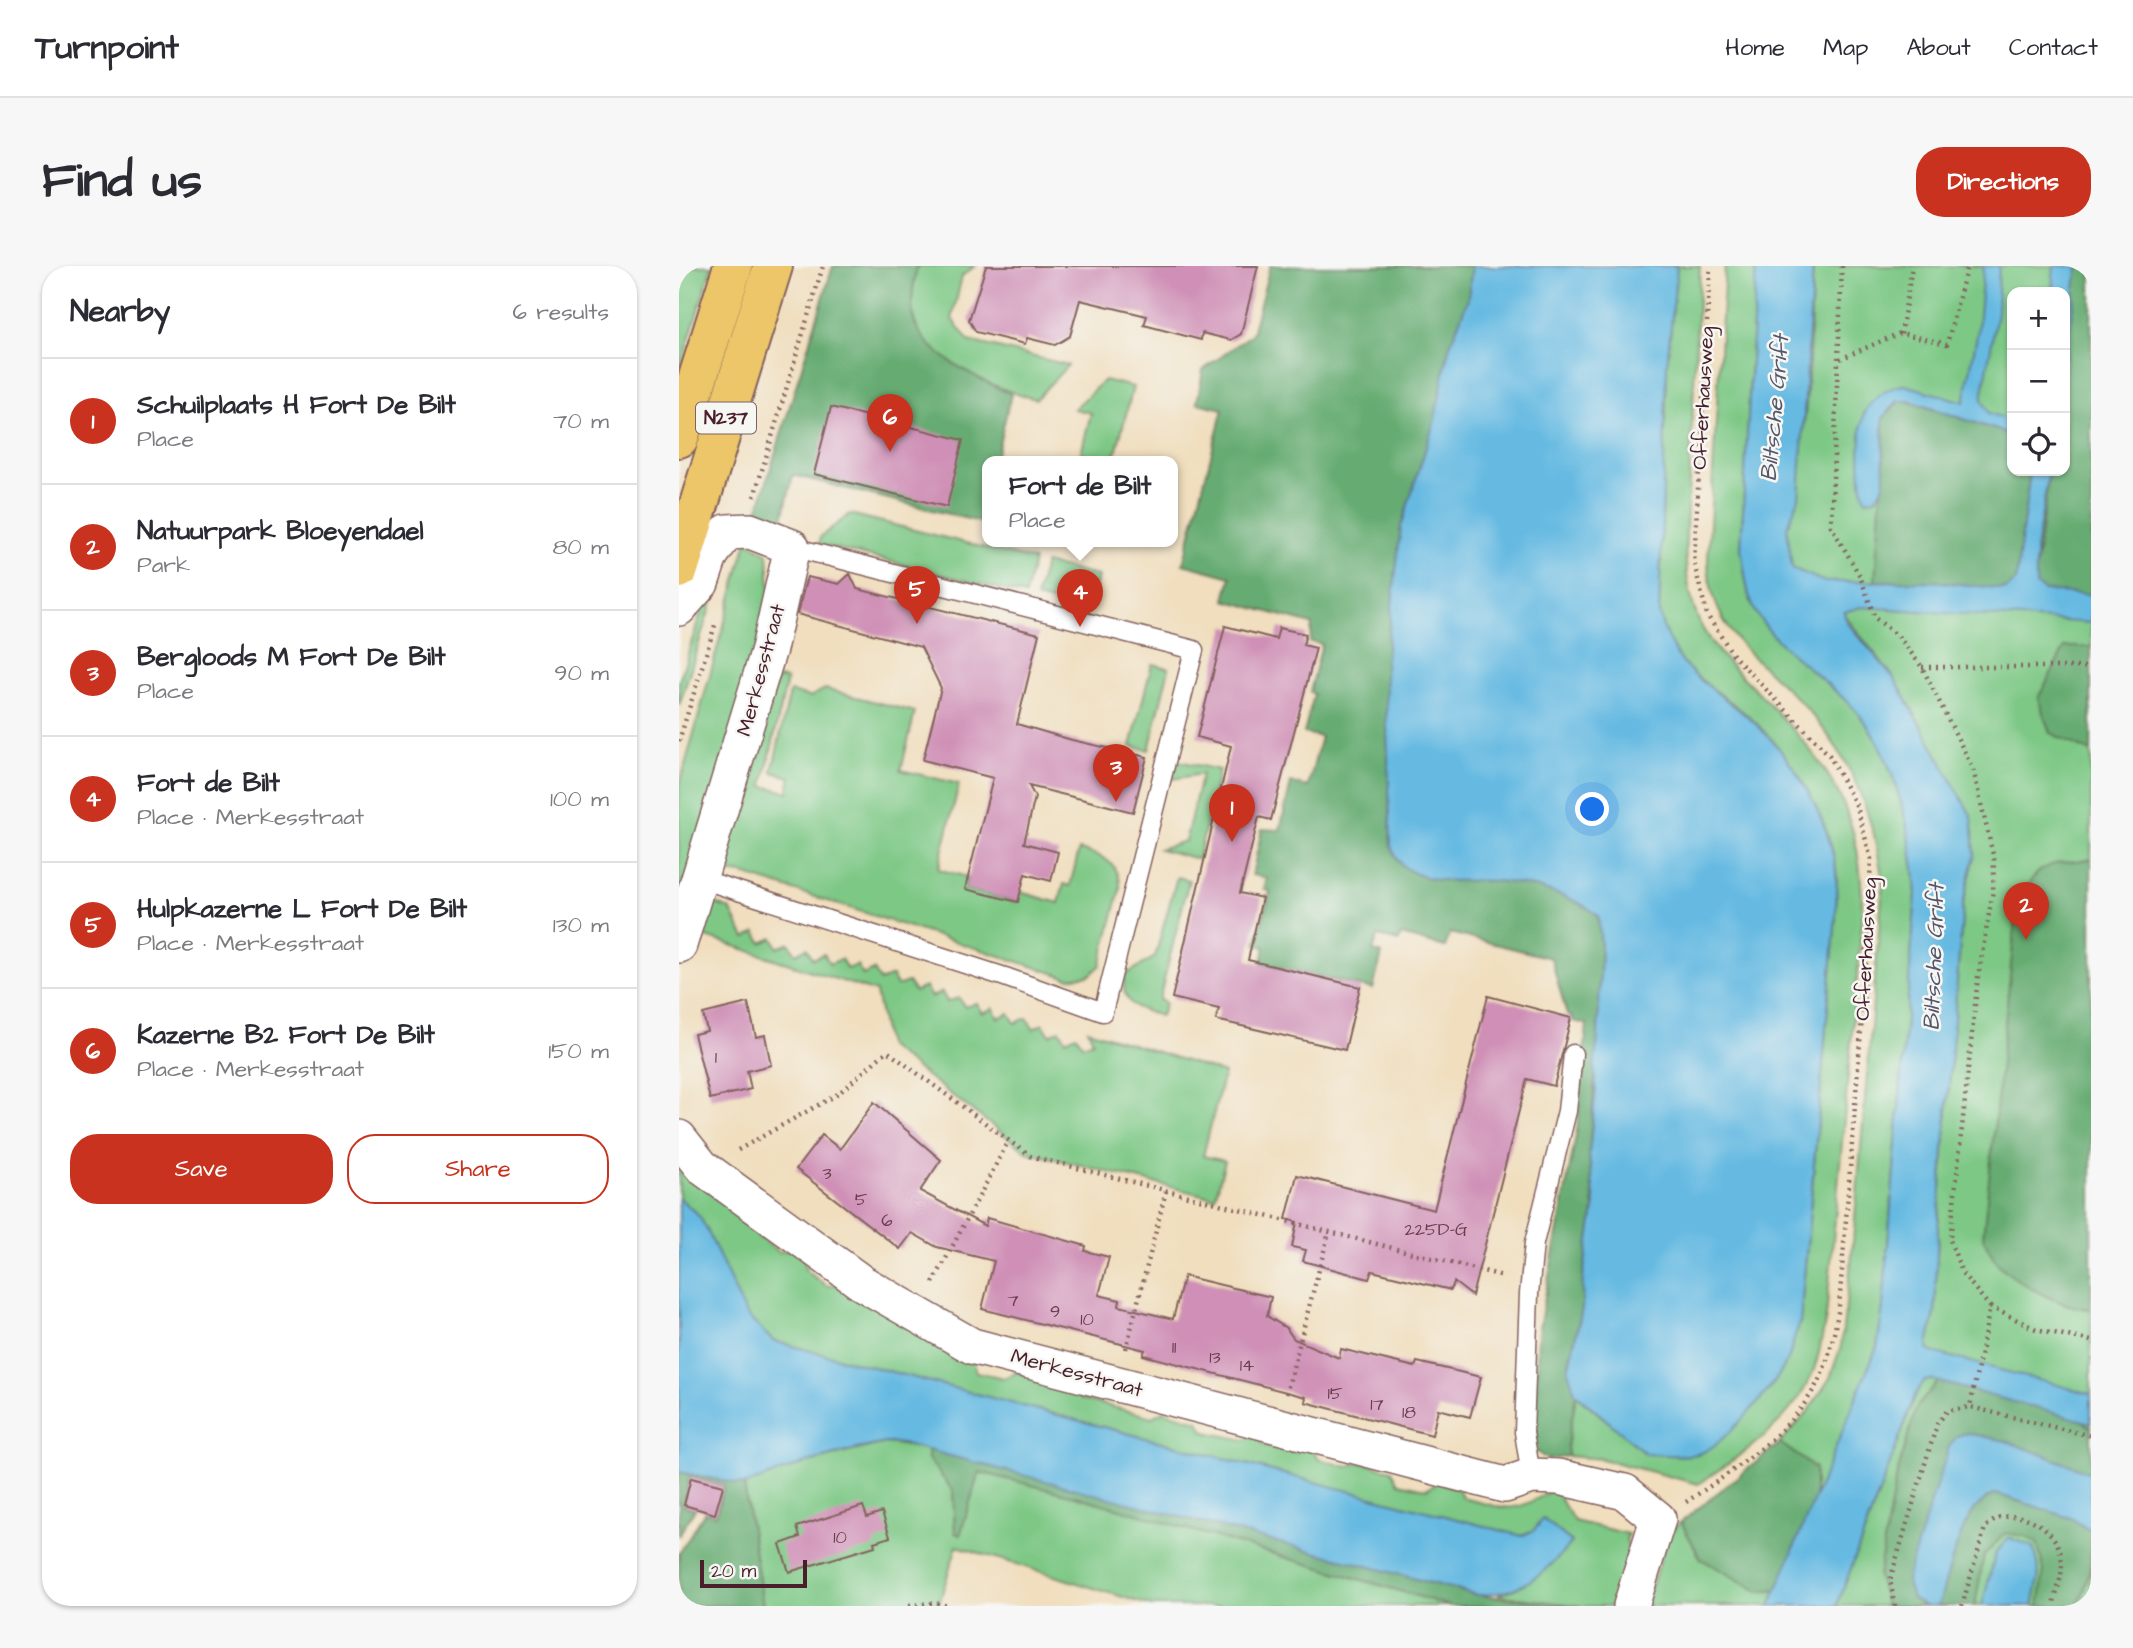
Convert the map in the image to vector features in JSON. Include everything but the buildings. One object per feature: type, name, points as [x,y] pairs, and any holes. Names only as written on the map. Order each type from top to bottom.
[{"type":"main road","name":"N237","points":[[679,438],[733,266]]},
{"type":"main road","name":"N237","points":[[679,569],[773,266]]},
{"type":"street","points":[[679,608],[701,583],[719,539],[727,532],[744,531],[792,547]]},
{"type":"street","name":"Merkesstraat","points":[[679,945],[769,649],[792,547]]},
{"type":"street","name":"Merkesstraat","points":[[679,1138],[702,1167],[862,1283],[972,1346],[1505,1485],[1531,1476],[1558,1477],[1625,1492],[1658,1520]]},
{"type":"street","points":[[1631,1606],[1658,1520]]},
{"type":"lane","points":[[701,879],[1005,976],[1103,1012],[1194,650],[792,547]]},
{"type":"lane","points":[[1531,1476],[1524,1432],[1529,1294],[1534,1243],[1567,1111],[1573,1054]]},
{"type":"path","points":[[744,531],[823,266]]},
{"type":"path","name":"Offerhausweg","points":[[1658,1520],[1703,1491],[1778,1433],[1814,1390],[1831,1351],[1839,1307],[1871,859],[1857,807],[1829,755],[1734,656],[1707,615],[1694,563],[1710,266]]},
{"type":"path","points":[[1842,266],[1831,526],[1860,576],[1874,614],[1898,636],[1922,667],[1973,769],[1994,859],[1993,891],[1977,977],[1950,1240],[1962,1273],[1990,1307],[2036,1329],[2091,1341]]},
{"type":"path","points":[[1901,334],[1912,266]]},
{"type":"path","points":[[1840,359],[1901,334],[1947,344],[1967,266]]},
{"type":"path","points":[[679,741],[720,610]]},
{"type":"path","points":[[1922,667],[2091,667]]},
{"type":"path","points":[[702,1167],[722,1159],[838,1094],[887,1051],[1030,1156],[1514,1279]]},
{"type":"path","points":[[916,1315],[1008,1142]]},
{"type":"path","points":[[1117,1384],[1166,1191]]},
{"type":"path","points":[[1277,1426],[1329,1232]]},
{"type":"path","points":[[1970,1407],[1990,1307]]},
{"type":"path","points":[[1895,1606],[1890,1580],[1937,1423],[1947,1411],[1970,1407],[2091,1436]]},
{"type":"path","points":[[1962,1606],[1985,1528],[1994,1518],[2017,1515],[2032,1520],[2048,1532],[2058,1547],[2062,1570],[2053,1606]]},
{"type":"path","points":[[909,1605],[935,1603],[948,1606]]},
{"type":"green space","points":[[685,266],[712,266],[679,372],[679,286]]},
{"type":"green space","points":[[833,266],[917,266],[912,307],[920,332],[941,355],[1011,394],[996,456],[982,456],[980,522],[793,475],[782,522],[757,513]]},
{"type":"green space","points":[[917,266],[975,266],[962,276],[952,319],[969,341],[1068,365],[1036,399],[984,381],[947,360],[920,334],[914,320],[912,300]]},
{"type":"green space","points":[[1270,266],[1472,266],[1468,299],[1449,348],[1435,419],[1401,527],[1385,667],[1391,845],[1403,866],[1416,874],[1438,879],[1521,884],[1578,902],[1598,916],[1601,944],[1598,1038],[1589,1155],[1594,1209],[1583,1277],[1582,1309],[1569,1363],[1576,1395],[1567,1447],[1568,1456],[1548,1460],[1534,1450],[1538,1333],[1577,1130],[1587,1024],[1572,1021],[1572,1017],[1567,1015],[1551,958],[1450,933],[1445,947],[1401,935],[1399,941],[1378,936],[1373,951],[1382,954],[1373,989],[1262,963],[1265,947],[1256,944],[1270,891],[1264,889],[1267,878],[1252,875],[1262,829],[1280,830],[1291,783],[1308,787],[1321,737],[1304,733],[1314,694],[1310,692],[1322,644],[1310,642],[1312,624],[1225,600],[1231,577],[1183,564],[1223,409],[1197,403],[1203,370],[1252,334]]},
{"type":"green space","points":[[1677,266],[1700,266],[1686,543],[1692,602],[1704,631],[1717,650],[1805,743],[1838,793],[1857,849],[1862,923],[1826,1317],[1817,1360],[1798,1399],[1769,1432],[1698,1484],[1602,1459],[1568,1456],[1567,1447],[1576,1395],[1616,1428],[1701,1453],[1760,1400],[1787,1360],[1800,1323],[1837,882],[1835,862],[1824,825],[1797,773],[1760,727],[1688,668],[1676,654],[1659,614],[1667,366]]},
{"type":"green space","points":[[1725,266],[1756,266],[1741,549],[1751,601],[1758,616],[1779,642],[1854,709],[1881,748],[1891,771],[1906,822],[1916,894],[1883,1307],[1877,1347],[1815,1501],[1815,1468],[1780,1443],[1807,1413],[1830,1378],[1841,1346],[1852,1254],[1883,883],[1868,816],[1841,755],[1814,717],[1744,648],[1730,630],[1719,610],[1711,586],[1708,558]]},
{"type":"green space","points":[[1813,266],[2091,266],[2091,1606],[1837,1606],[1915,1396],[1935,1313],[1938,1227],[1963,904],[1975,855],[1932,745],[1895,679],[1845,616],[1792,568],[1788,552],[1788,519],[1805,413]]},
{"type":"green space","points":[[2078,266],[2091,266],[2091,595],[2044,591],[2036,585],[2035,576],[2048,476],[2070,476],[2070,326]]},
{"type":"green space","points":[[1104,380],[1133,387],[1115,456],[1080,456],[1091,413],[1074,409]]},
{"type":"green space","points":[[1901,399],[2007,433],[2007,476],[2029,476],[2016,581],[2006,589],[1931,581],[1875,581],[1881,491],[1884,485],[1883,418]]},
{"type":"green space","points":[[850,514],[1034,560],[1025,595],[819,544],[821,536]]},
{"type":"green space","points":[[747,541],[768,554],[771,606],[679,905],[679,787]]},
{"type":"green space","points":[[726,557],[679,706],[679,682],[717,561]]},
{"type":"green space","points":[[1045,563],[1098,576],[1091,608],[1087,611],[1036,598]]},
{"type":"green space","points":[[2065,647],[2091,647],[2091,752],[2050,733],[2038,698]]},
{"type":"green space","points":[[1152,664],[1169,668],[1149,750],[1131,746]]},
{"type":"green space","points":[[778,678],[787,680],[763,786],[788,792],[791,777],[772,772],[790,692],[810,697],[825,689],[915,712],[901,770],[959,784],[938,869],[967,877],[965,889],[1017,902],[1020,892],[1059,903],[1064,884],[1070,886],[1079,850],[1103,858],[1118,873],[1120,890],[1100,966],[1090,975],[1069,978],[743,874],[719,871]]},
{"type":"green space","points":[[1179,761],[1219,770],[1198,859],[1159,849],[1185,841],[1202,774],[1172,779]]},
{"type":"green space","points":[[2091,859],[2091,1309],[2055,1300],[2020,1282],[1998,1264],[1983,1238],[2017,906],[2037,873],[2053,864]]},
{"type":"green space","points":[[1177,877],[1189,880],[1159,1000],[1165,1003],[1161,1016],[1137,1008],[1127,999],[1125,975],[1155,957]]},
{"type":"green space","points":[[711,898],[714,903],[730,909],[745,938],[756,932],[762,943],[773,938],[778,948],[789,943],[796,954],[807,948],[813,959],[824,954],[830,964],[841,959],[847,969],[857,965],[863,975],[874,970],[880,981],[892,976],[897,986],[908,982],[915,992],[925,987],[931,997],[942,992],[947,1002],[959,998],[965,1007],[976,1003],[982,1013],[993,1008],[998,1018],[1009,1013],[1015,1023],[1027,1018],[1033,1029],[1043,1024],[1050,1035],[1060,1030],[1066,1040],[1076,1035],[1083,1045],[1093,1041],[1088,1030],[1224,1073],[1203,1156],[1225,1161],[1215,1198],[1027,1152],[887,1046],[876,992],[697,934]]},
{"type":"green space","points":[[679,1157],[756,1223],[758,1237],[779,1252],[793,1250],[803,1257],[806,1271],[827,1286],[840,1284],[972,1361],[976,1372],[1004,1378],[1017,1372],[1074,1391],[1081,1399],[1152,1417],[1163,1411],[1198,1421],[1205,1432],[1245,1440],[1257,1435],[1263,1445],[1294,1453],[1305,1447],[1313,1450],[1318,1459],[1348,1467],[1358,1462],[1392,1470],[1399,1483],[1426,1489],[1439,1482],[1458,1489],[1463,1498],[1491,1505],[1520,1506],[1554,1489],[1574,1521],[1628,1534],[1626,1539],[1632,1559],[1619,1606],[1581,1606],[1498,1595],[1539,1574],[1572,1542],[1543,1519],[1534,1530],[1522,1536],[773,1341],[746,1315],[699,1216],[679,1198]]},
{"type":"green space","points":[[1939,1380],[2068,1408],[2091,1428],[2091,1473],[2006,1441],[1966,1433],[1949,1447],[1912,1598],[1925,1606],[1886,1606],[1878,1576],[1895,1482],[1916,1408]]},
{"type":"green space","points":[[886,1443],[928,1449],[929,1459],[953,1491],[955,1532],[960,1535],[979,1472],[1079,1497],[1451,1606],[1152,1606],[957,1546],[938,1606],[763,1606],[744,1485],[808,1462]]},
{"type":"green space","points":[[1780,1443],[1815,1468],[1815,1501],[1778,1590],[1760,1592],[1701,1559],[1681,1522]]},
{"type":"green space","points":[[928,1449],[1476,1595],[1581,1606],[1451,1606],[1079,1497],[979,1472],[960,1535],[955,1533],[953,1491],[928,1459]]},
{"type":"green space","points":[[679,1472],[744,1485],[763,1606],[679,1606],[679,1554],[705,1512],[716,1515],[724,1486],[690,1477],[683,1505],[695,1509],[679,1535]]},
{"type":"green space","points":[[1997,1494],[2071,1518],[2091,1531],[2088,1579],[2077,1606],[2039,1606],[2044,1570],[2037,1543],[2025,1536],[2005,1533],[1984,1556],[1975,1606],[1938,1606],[1965,1525],[1974,1510]]},
{"type":"green space","points":[[1681,1522],[1701,1559],[1760,1592],[1778,1590],[1770,1606],[1645,1606],[1669,1532]]},
{"type":"water","points":[[1472,266],[1677,266],[1667,366],[1659,614],[1675,653],[1686,666],[1758,726],[1796,771],[1816,806],[1835,863],[1836,916],[1800,1323],[1788,1359],[1762,1397],[1723,1438],[1701,1453],[1681,1456],[1646,1454],[1575,1393],[1568,1370],[1582,1309],[1583,1277],[1595,1204],[1589,1155],[1598,1038],[1601,944],[1598,916],[1578,902],[1521,884],[1438,879],[1416,874],[1403,866],[1391,845],[1385,667],[1401,527],[1435,419],[1449,348],[1468,299]]},
{"type":"water","name":"Biltsche Grift","points":[[1756,266],[1813,266],[1799,498],[1787,527],[1792,568],[1825,582],[1931,581],[2006,589],[2016,581],[2029,476],[2048,476],[2036,549],[2036,585],[2044,591],[2091,595],[2091,623],[1861,607],[1844,612],[1846,621],[1895,679],[1972,817],[1975,855],[1963,904],[1938,1227],[1935,1313],[1929,1351],[2091,1394],[2091,1423],[1933,1380],[1924,1381],[1915,1396],[1837,1606],[1770,1606],[1877,1347],[1883,1307],[1916,894],[1914,871],[1906,822],[1891,771],[1881,748],[1854,709],[1779,642],[1758,616],[1748,592],[1741,549]]},
{"type":"water","points":[[1983,266],[1999,266],[1997,313],[1982,399],[1989,413],[2007,419],[2007,433],[1910,401],[1897,401],[1883,418],[1884,485],[1875,499],[1866,500],[1861,471],[1865,412],[1882,394],[1905,385],[1964,402],[1978,330]]},
{"type":"water","points":[[2054,266],[2078,266],[2070,326],[2070,287],[2052,287]]},
{"type":"water","points":[[679,1198],[699,1216],[746,1315],[773,1341],[1522,1536],[1534,1530],[1543,1519],[1572,1542],[1552,1564],[1530,1581],[1505,1591],[1477,1595],[905,1444],[886,1443],[857,1449],[808,1462],[744,1485],[679,1472]]},
{"type":"water","points":[[1966,1433],[2006,1441],[2091,1473],[2091,1531],[2071,1518],[1997,1494],[1974,1510],[1965,1525],[1938,1606],[1925,1606],[1912,1598],[1906,1579],[1949,1447],[1957,1436]]},
{"type":"water","points":[[2009,1538],[2032,1546],[2035,1554],[2038,1576],[2033,1606],[1982,1606],[1996,1552]]},
{"type":"place","name":"Kazerne B2 Fort De Bilt","points":[[890,452]]},
{"type":"place","name":"Hulpkazerne L Fort De Bilt","points":[[917,624]]},
{"type":"place","name":"Fort de Bilt","points":[[1080,627]]},
{"type":"place","name":"Bergloods M Fort De Bilt","points":[[1116,802]]},
{"type":"place","name":"Schuilplaats H Fort De Bilt","points":[[1232,842]]},
{"type":"place","name":"Natuurpark Bloeyendael","points":[[2026,940]]}]
